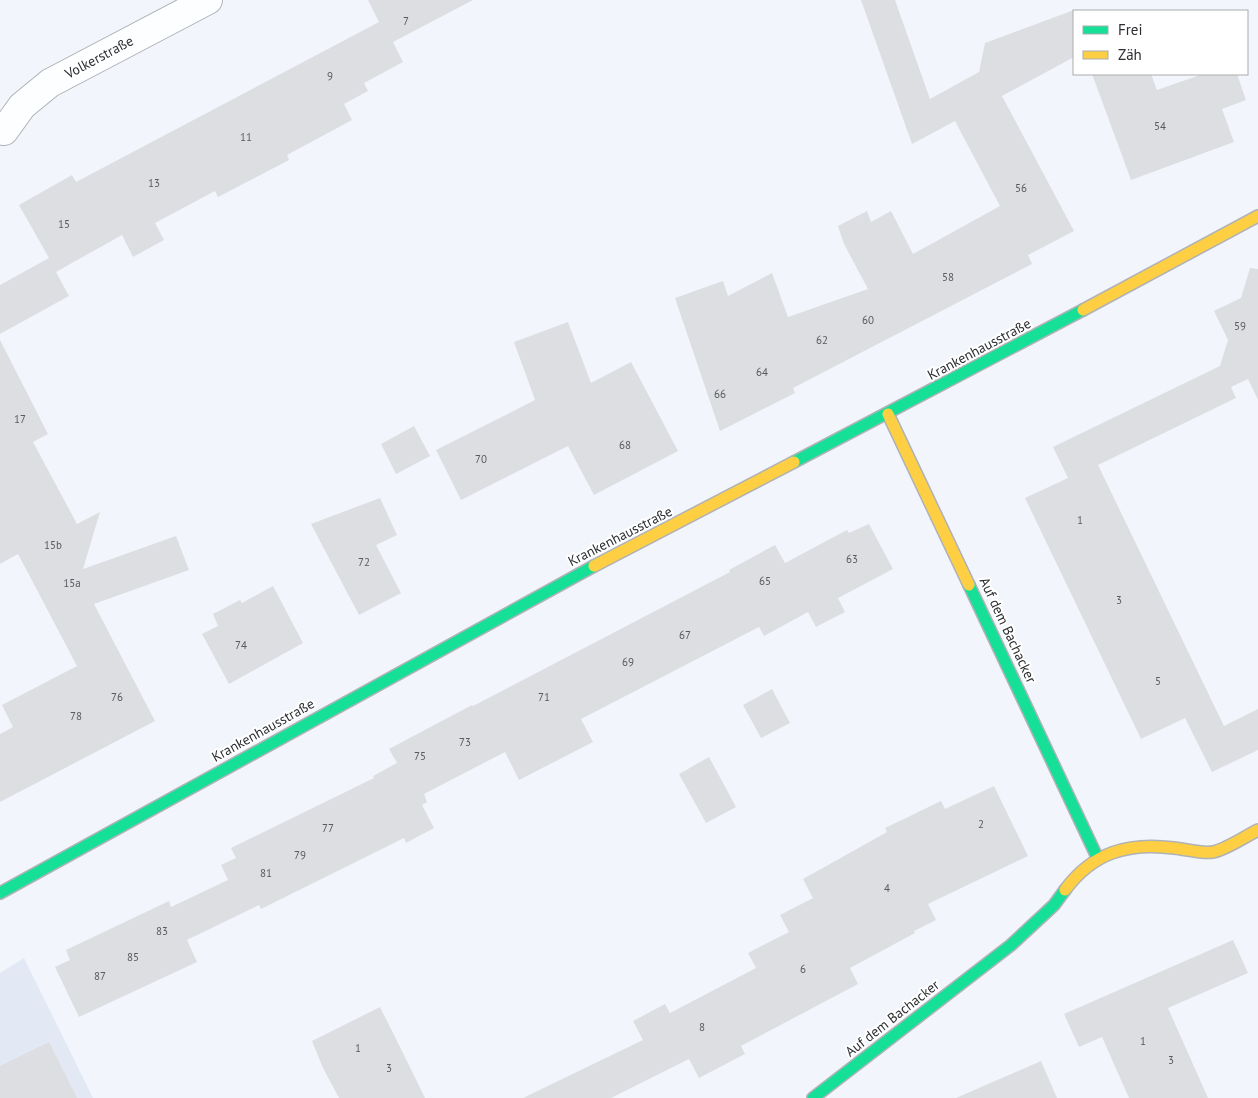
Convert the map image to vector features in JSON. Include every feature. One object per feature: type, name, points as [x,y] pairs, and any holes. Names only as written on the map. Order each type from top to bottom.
[{"type":"street","name":"Volkerstraße","points":[[4,131],[22,106],[50,83],[208,0]]},
{"type":"street","name":"Krankenhausstraße","points":[[0,893],[542,593],[888,414],[1258,216]]},
{"type":"street","name":"Auf dem Bachacker","points":[[888,414],[1098,859]]},
{"type":"street","name":"Auf dem Bachacker","points":[[812,1098],[1011,945],[1054,905],[1076,874],[1098,859],[1125,847],[1162,846],[1212,852],[1258,830]]},
{"type":"shaded area","points":[[24,958],[93,1098],[0,1098],[0,973]]},
{"type":"building","points":[[368,0],[473,0],[393,42],[403,62],[364,83],[368,91],[344,104],[352,120],[287,155],[289,160],[218,197],[215,191],[155,223],[164,240],[133,257],[122,235],[56,272],[69,296],[0,334],[0,285],[49,258],[19,205],[72,175],[76,182],[379,22]]},
{"type":"building","points":[[861,0],[895,0],[930,99],[979,72],[985,43],[1073,10],[1073,58],[1002,96],[1074,231],[1028,255],[1032,264],[793,388],[795,393],[720,431],[675,298],[723,281],[728,296],[772,273],[788,317],[868,289],[844,244],[838,226],[867,211],[871,222],[891,211],[913,254],[1000,206],[955,121],[912,144]]},
{"type":"building","points":[[1092,75],[1151,75],[1157,90],[1200,75],[1237,75],[1246,100],[1222,109],[1234,142],[1131,180]]},
{"type":"building","points":[[1250,268],[1258,269],[1258,400],[1248,379],[1231,387],[1236,398],[1098,465],[1224,726],[1258,709],[1258,750],[1212,772],[1185,718],[1141,739],[1025,498],[1068,478],[1053,447],[1220,366],[1228,340],[1214,311],[1241,298]]},
{"type":"building","points":[[568,322],[591,383],[631,362],[678,451],[594,495],[568,446],[461,500],[436,450],[535,400],[514,342]]},
{"type":"building","points":[[0,340],[48,434],[33,442],[77,524],[100,512],[83,569],[176,536],[189,570],[94,604],[155,721],[0,802],[0,734],[13,727],[2,705],[77,666],[18,554],[0,564]]},
{"type":"building","points":[[414,426],[430,456],[396,474],[381,444]]},
{"type":"building","points":[[380,498],[397,535],[376,545],[401,593],[359,615],[311,524]]},
{"type":"building","points":[[869,524],[893,569],[838,598],[845,612],[816,627],[808,612],[764,636],[759,627],[581,719],[593,742],[519,780],[505,752],[424,794],[427,802],[422,805],[434,828],[406,843],[404,838],[261,909],[259,905],[187,940],[197,962],[79,1017],[55,967],[70,960],[66,950],[169,901],[171,907],[228,880],[221,865],[236,858],[231,848],[374,778],[373,776],[397,763],[389,749],[730,572],[729,570],[775,545],[785,563],[847,530],[849,533]]},
{"type":"building","points":[[273,586],[303,643],[229,684],[202,634],[218,626],[213,614],[240,600],[242,603]]},
{"type":"building","points":[[772,689],[790,723],[761,738],[743,705]]},
{"type":"building","points":[[709,757],[736,807],[706,823],[679,774]]},
{"type":"building","points":[[994,786],[1028,856],[928,904],[936,920],[850,968],[858,984],[741,1046],[745,1054],[699,1078],[689,1059],[611,1098],[523,1098],[643,1040],[633,1021],[665,1004],[670,1013],[756,968],[748,953],[789,932],[780,915],[813,898],[803,879],[887,832],[885,828],[941,801],[945,809]]},
{"type":"building","points":[[1233,940],[1248,973],[1168,1008],[1208,1098],[1129,1098],[1102,1037],[1079,1047],[1064,1014]]},
{"type":"building","points":[[380,1007],[425,1098],[339,1098],[323,1068],[312,1041]]},
{"type":"building","points":[[49,1042],[77,1098],[0,1098],[0,1066]]},
{"type":"building","points":[[1041,1061],[1057,1098],[956,1098]]},
{"type":"traffic: fast","points":[[794,462],[1083,310]]},
{"type":"traffic: fast","points":[[0,893],[594,566]]},
{"type":"traffic: fast","points":[[969,585],[1098,859]]},
{"type":"traffic: fast","points":[[813,1098],[1011,945],[1054,905],[1065,890]]},
{"type":"traffic: slow","points":[[1083,310],[1258,216]]},
{"type":"traffic: slow","points":[[888,414],[969,585]]},
{"type":"traffic: slow","points":[[594,566],[794,462]]},
{"type":"traffic: slow","points":[[1065,890],[1088,867],[1100,858],[1113,852],[1142,847],[1213,852],[1230,846],[1258,830]]}]
